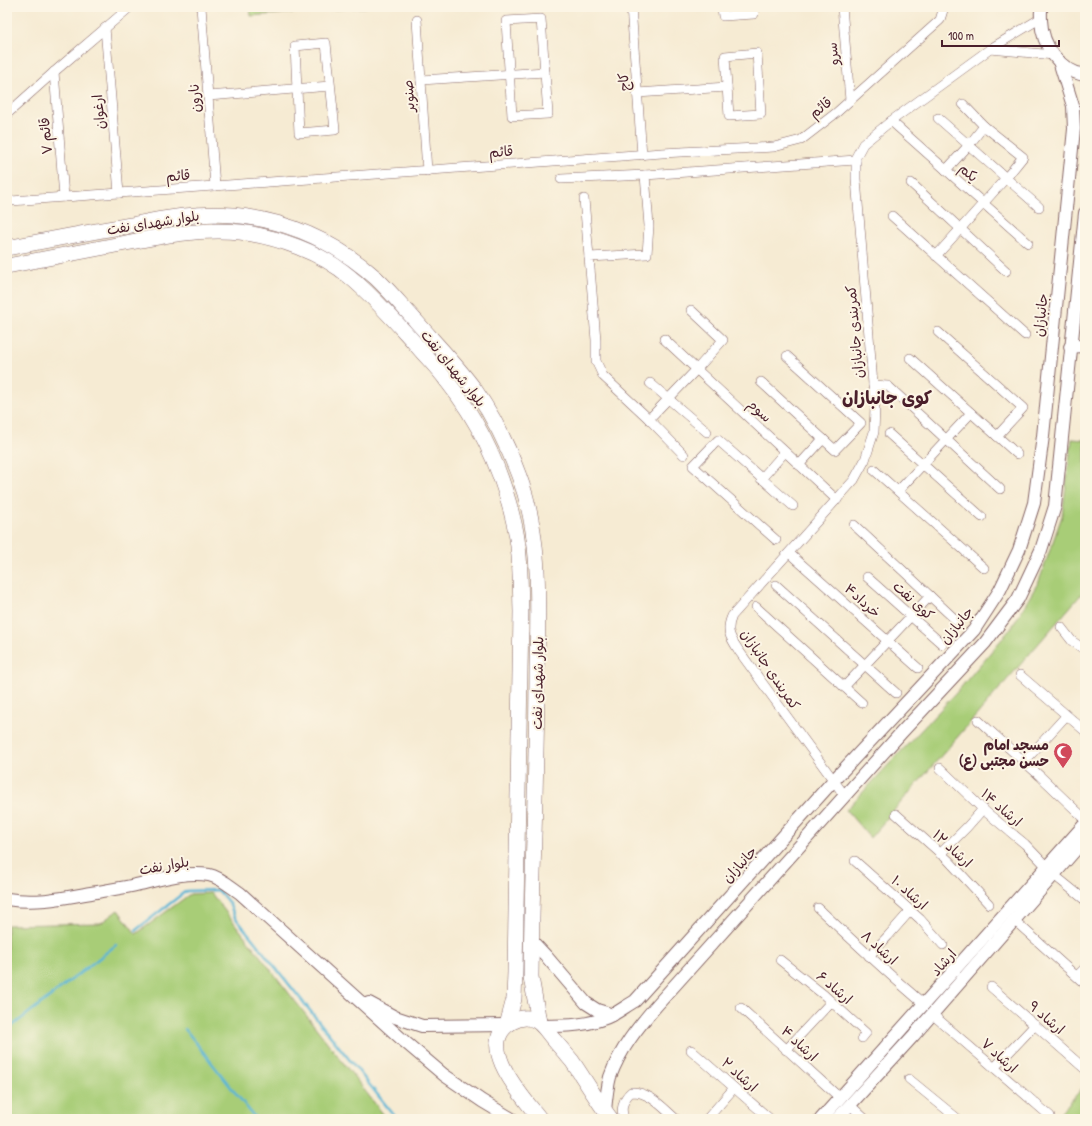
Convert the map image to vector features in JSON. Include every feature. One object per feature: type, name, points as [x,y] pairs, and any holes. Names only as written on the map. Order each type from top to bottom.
[{"type":"main road","name":"بلوار شهدای نفت","points":[[7,248],[179,216],[216,214],[232,215],[282,224],[318,238],[335,247],[355,260],[377,279],[451,360],[490,413],[502,436],[520,478],[533,525],[538,584],[531,977],[540,1024]]},
{"type":"main road","name":"بلوار شهدای نفت","points":[[7,266],[134,241],[187,233],[215,231],[234,232],[270,238],[292,245],[315,255],[349,276],[385,310],[446,380],[475,420],[500,476],[513,518],[519,561],[521,612],[514,999],[507,1025],[499,1037],[498,1045],[500,1061],[512,1081],[540,1119]]},
{"type":"main road","points":[[507,1025],[517,1019],[529,1018],[540,1024],[571,1061],[608,1115]]},
{"type":"street","points":[[7,114],[130,7]]},
{"type":"street","name":"نارون","points":[[201,7],[215,186]]},
{"type":"street","name":"کاج","points":[[631,7],[642,155]]},
{"type":"street","points":[[722,7],[723,16],[754,14],[753,7]]},
{"type":"street","name":"سرو","points":[[842,7],[850,100]]},
{"type":"street","name":"قائم","points":[[7,198],[11,201],[428,170],[774,147],[800,140],[836,113],[940,20],[944,7]]},
{"type":"street","points":[[1041,10],[1041,28],[1047,46],[1056,58],[1070,70],[1085,75]]},
{"type":"street","name":"کمربندی جانبازان","points":[[846,796],[739,651],[729,635],[729,623],[732,616],[854,480],[865,460],[874,432],[875,408],[856,178],[856,157],[863,144],[891,121],[1041,10]]},
{"type":"street","points":[[541,19],[545,72],[548,114],[512,116],[506,21],[541,19]]},
{"type":"street","name":"صنوبر","points":[[417,20],[428,170]]},
{"type":"street","name":"ارغوان","points":[[105,28],[119,193]]},
{"type":"street","points":[[326,43],[330,86],[335,130],[299,133],[295,46],[326,43]]},
{"type":"street","points":[[990,49],[1056,58]]},
{"type":"street","points":[[757,53],[761,114],[729,116],[727,87],[725,56],[757,53]]},
{"type":"street","name":"جانبازان","points":[[540,1024],[576,1025],[595,1022],[613,1015],[635,1001],[834,781],[974,630],[1000,590],[1019,550],[1034,503],[1043,436],[1074,129],[1073,106],[1056,58]]},
{"type":"street","name":"قائم ۷","points":[[54,72],[64,197]]},
{"type":"street","points":[[421,80],[545,72]]},
{"type":"street","points":[[208,96],[297,90],[330,86]]},
{"type":"street","points":[[637,93],[727,87]]},
{"type":"street","points":[[936,256],[984,204],[1024,157],[984,126],[963,104]]},
{"type":"street","points":[[938,118],[1039,207]]},
{"type":"street","name":"یکم","points":[[891,121],[1028,243]]},
{"type":"street","points":[[946,170],[984,126]]},
{"type":"street","points":[[560,179],[645,175],[856,160]]},
{"type":"street","points":[[589,257],[647,254],[648,226],[645,175]]},
{"type":"street","points":[[911,183],[1006,271]]},
{"type":"street","points":[[584,199],[596,340],[596,361],[603,376],[649,419],[684,455]]},
{"type":"street","points":[[608,1115],[610,1078],[621,1053],[633,1033],[667,993],[985,643],[1018,599],[1041,550],[1054,506],[1085,213]]},
{"type":"street","points":[[892,216],[1025,335]]},
{"type":"street","points":[[1076,308],[1085,319]]},
{"type":"street","points":[[649,419],[723,340],[691,310]]},
{"type":"street","points":[[938,332],[1023,408],[997,436]]},
{"type":"street","name":"سوم","points":[[664,340],[837,500]]},
{"type":"street","points":[[1070,348],[1081,346],[1085,349]]},
{"type":"street","points":[[761,382],[835,450],[861,423],[788,356]]},
{"type":"street","points":[[910,358],[1017,454]]},
{"type":"street","points":[[650,383],[707,432]]},
{"type":"street","points":[[873,385],[888,386],[1000,489]]},
{"type":"street","points":[[898,491],[971,413]]},
{"type":"street","points":[[889,434],[982,517]]},
{"type":"street","points":[[1043,436],[1061,438]]},
{"type":"street","points":[[799,465],[824,439]]},
{"type":"street","points":[[776,540],[693,466],[718,440],[793,506]]},
{"type":"street","points":[[761,479],[785,452]]},
{"type":"street","points":[[874,470],[984,568]]},
{"type":"street","points":[[854,525],[959,623]]},
{"type":"street","name":"خرداد۴","points":[[789,553],[918,668]]},
{"type":"street","name":"کوی نفت","points":[[867,577],[942,644]]},
{"type":"street","points":[[776,585],[896,693]]},
{"type":"street","points":[[844,687],[930,596]]},
{"type":"street","points":[[756,607],[862,703]]},
{"type":"street","points":[[1061,627],[1072,641],[1085,650]]},
{"type":"street","points":[[1020,675],[1085,731]]},
{"type":"street","points":[[1024,762],[1066,716]]},
{"type":"street","points":[[978,720],[1085,819]]},
{"type":"street","name":"ارشاد ۱۴","points":[[940,768],[983,809],[1025,844],[1051,871],[1085,900]]},
{"type":"street","points":[[940,854],[983,809]]},
{"type":"street","name":"ارشاد ۱۲","points":[[896,814],[962,874],[989,904]]},
{"type":"street","name":"ارشاد","points":[[1051,871],[1085,824]]},
{"type":"street","name":"ارشاد","points":[[822,1119],[845,1101],[865,1080],[1051,871],[1085,839]]},
{"type":"street","name":"ارشاد ۱۰","points":[[855,861],[934,933],[943,945]]},
{"type":"street","name":"بلوار نفت","points":[[7,899],[23,901],[46,900],[138,885],[183,875],[210,875],[240,893],[355,996]]},
{"type":"street","name":"ارشاد","points":[[949,985],[1014,920],[1031,893]]},
{"type":"street","name":"ارشاد ۸","points":[[818,908],[928,1009]]},
{"type":"street","points":[[870,956],[910,911]]},
{"type":"street","points":[[1014,920],[1085,984]]},
{"type":"street","points":[[532,942],[546,956],[586,1003],[596,1010],[613,1015]]},
{"type":"street","name":"ارشاد ۶","points":[[780,960],[866,1033],[862,1038]]},
{"type":"street","points":[[1077,976],[1085,968]]},
{"type":"street","name":"ارشاد ۹","points":[[991,987],[1085,1069]]},
{"type":"street","points":[[355,996],[395,1017],[422,1026],[507,1025]]},
{"type":"street","points":[[355,996],[405,1042],[444,1075],[512,1119]]},
{"type":"street","points":[[786,1050],[831,1002]]},
{"type":"street","name":"ارشاد ۴","points":[[740,1008],[865,1119]]},
{"type":"street","name":"ارشاد ۷","points":[[928,1009],[1050,1116]]},
{"type":"street","points":[[994,1068],[1035,1025]]},
{"type":"street","name":"ارشاد ۲","points":[[691,1050],[770,1119]]},
{"type":"street","points":[[909,1079],[955,1118]]},
{"type":"street","points":[[707,1119],[734,1088]]},
{"type":"street","points":[[625,1119],[623,1117],[622,1106],[625,1097],[631,1092],[639,1092],[653,1100],[676,1119]]},
{"type":"street","name":"ارشاد","points":[[837,1119],[845,1101]]},
{"type":"green space","points":[[250,7],[366,7],[251,16]]},
{"type":"green space","points":[[1072,439],[1085,440],[1085,590],[870,838],[846,810],[956,693],[1012,627],[1039,581],[1062,516]]},
{"type":"green space","points":[[211,893],[387,1119],[7,1119],[7,925],[101,923],[118,910],[136,934],[190,894]]},
{"type":"green space","points":[[1085,1085],[1085,1119],[1055,1119]]},
{"type":"waterway","points":[[136,930],[186,891],[218,890],[229,903],[235,917],[397,1119]]},
{"type":"waterway","points":[[7,1030],[116,945]]},
{"type":"waterway","points":[[185,1029],[256,1119]]},
{"type":"place","name":"مسجد امام حسن مجتبی (ع)","points":[[1063,769]]},
{"type":"district","name":"کوی جانبازان","points":[[887,397]]}]
